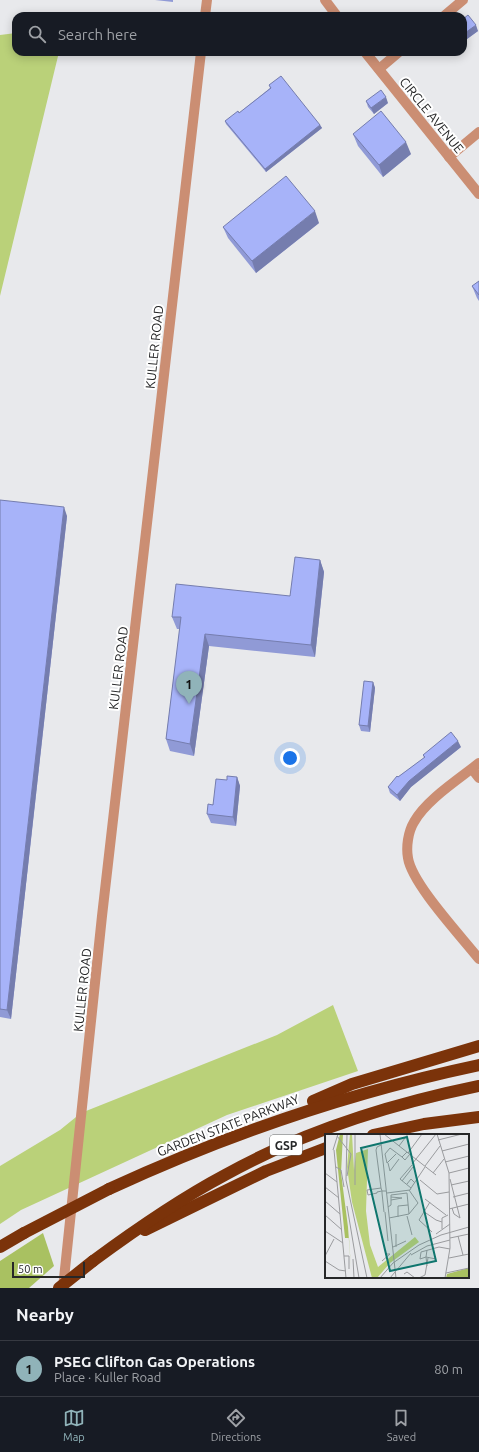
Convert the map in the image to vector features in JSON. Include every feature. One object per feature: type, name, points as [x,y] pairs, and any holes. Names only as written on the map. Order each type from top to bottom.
[{"type":"highway","points":[[242,1133],[352,1084],[479,1046]]},
{"type":"highway","name":"GARDEN STATE PARKWAY","points":[[0,1247],[109,1189],[176,1159],[242,1133],[346,1098],[479,1065]]},
{"type":"highway","name":"GSP","points":[[59,1288],[152,1218],[202,1187],[273,1150],[322,1130],[372,1113],[422,1099],[479,1086]]},
{"type":"highway","points":[[378,1134],[424,1124],[479,1117]]},
{"type":"highway","points":[[112,1247],[266,1171],[325,1148]]},
{"type":"street","points":[[205,12],[206,0]]},
{"type":"street","points":[[325,0],[334,12]]},
{"type":"street","points":[[449,12],[464,0]]},
{"type":"street","name":"KULLER ROAD","points":[[63,1288],[102,916],[200,56]]},
{"type":"street","name":"CIRCLE AVENUE","points":[[368,56],[479,194]]},
{"type":"street","points":[[379,69],[394,56]]},
{"type":"street","points":[[449,157],[479,132]]},
{"type":"street","points":[[479,778],[475,766],[430,803],[419,814],[410,830],[407,847],[408,857],[416,879],[479,959]]},
{"type":"green space","points":[[12,34],[12,56],[58,56],[0,296],[0,35]]},
{"type":"green space","points":[[333,1005],[358,1071],[227,1115],[21,1210],[0,1224],[0,1166],[60,1130],[81,1113],[277,1035]]},
{"type":"green space","points":[[43,1233],[54,1266],[29,1288],[0,1288],[0,1261]]},
{"type":"building","points":[[468,15],[476,25],[467,32]]},
{"type":"building","points":[[281,76],[320,125],[265,169],[225,121],[238,111],[239,113],[271,88],[269,85]]},
{"type":"building","points":[[381,90],[386,97],[371,108],[366,101]]},
{"type":"building","points":[[381,111],[406,142],[379,165],[353,134]]},
{"type":"building","points":[[286,176],[315,211],[252,261],[223,227]]},
{"type":"building","points":[[479,281],[479,295],[472,286]]},
{"type":"building","points":[[0,500],[64,507],[7,1010],[0,1009]]},
{"type":"building","points":[[295,557],[320,560],[311,645],[205,634],[190,744],[166,739],[181,617],[172,617],[176,584],[290,596]]},
{"type":"building","points":[[364,681],[373,682],[368,726],[359,725]]},
{"type":"building","points":[[451,732],[458,741],[409,781],[397,795],[388,787],[397,776],[398,777],[425,757],[423,755]]},
{"type":"building","points":[[227,776],[237,777],[233,817],[207,814],[208,804],[213,805],[216,779],[227,780]]},
{"type":"place","name":"PSEG Clifton Gas Operations","points":[[189,704]]}]
